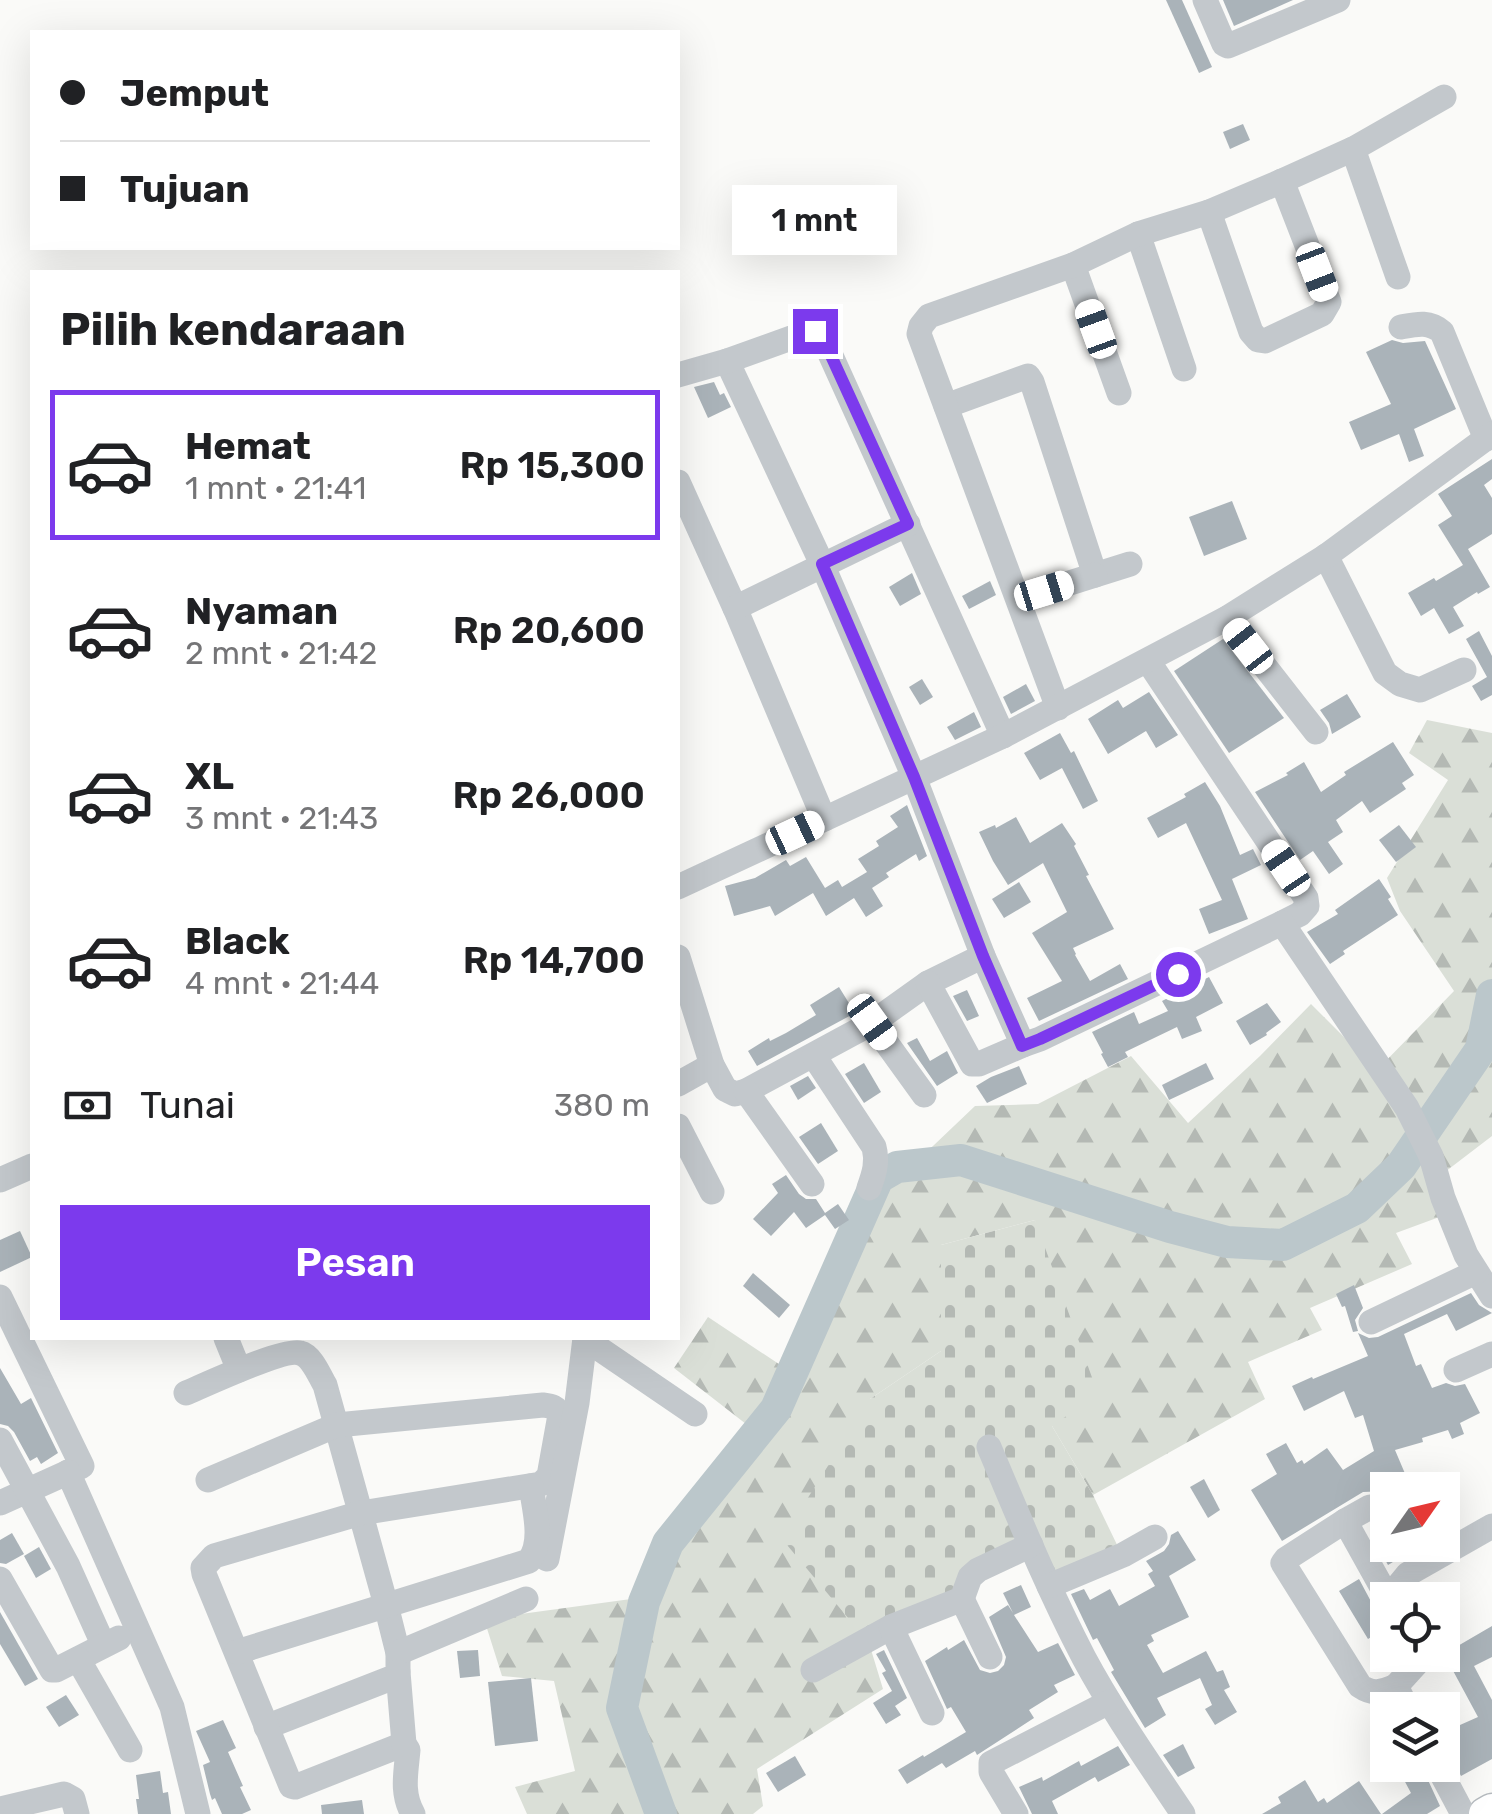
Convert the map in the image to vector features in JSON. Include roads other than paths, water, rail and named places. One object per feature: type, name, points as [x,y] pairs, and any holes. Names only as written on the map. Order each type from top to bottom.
[{"type":"main road","points":[[1485,1814],[1492,1810]]},
{"type":"street","points":[[1205,0],[1228,46],[1338,0]]},
{"type":"street","points":[[1058,708],[920,334],[921,326],[929,316],[1074,266],[1138,234],[1209,212],[1282,181],[1353,149],[1444,96]]},
{"type":"street","points":[[1353,149],[1398,276]]},
{"type":"street","points":[[1209,212],[1251,332],[1265,341],[1322,314],[1329,302],[1282,181]]},
{"type":"street","points":[[1138,234],[1184,369]]},
{"type":"street","points":[[1074,266],[1120,393]]},
{"type":"street","points":[[680,886],[1004,736],[1226,618],[1326,556],[1489,436],[1442,332],[1433,325],[1401,327]]},
{"type":"street","points":[[680,374],[815,331],[822,336],[1004,736]]},
{"type":"street","points":[[727,361],[822,564],[914,777],[1022,1046]]},
{"type":"street","points":[[946,406],[1030,378],[1095,576]]},
{"type":"street","points":[[680,486],[824,819]]},
{"type":"street","points":[[735,608],[908,524]]},
{"type":"street","points":[[1326,556],[1385,673],[1400,684],[1420,690],[1464,670]]},
{"type":"street","points":[[1018,599],[1130,564]]},
{"type":"street","points":[[1226,618],[1316,732]]},
{"type":"street","points":[[928,983],[972,1064],[979,1064],[1040,1039],[1305,910],[1306,898],[1148,660]]},
{"type":"street","points":[[1282,923],[1407,1108],[1430,1156],[1466,1255],[1492,1296]]},
{"type":"street","points":[[680,963],[712,1065],[724,1090],[730,1093],[746,1091],[814,1056],[928,983],[983,956]]},
{"type":"street","points":[[872,1022],[924,1095]]},
{"type":"street","points":[[814,1056],[874,1147],[875,1170],[869,1188]]},
{"type":"street","points":[[680,1083],[712,1065]]},
{"type":"street","points":[[746,1091],[812,1184]]},
{"type":"street","points":[[680,1130],[712,1192]]},
{"type":"street","points":[[0,1180],[30,1167]]},
{"type":"street","points":[[1372,1322],[1476,1272]]},
{"type":"street","points":[[0,1296],[82,1466],[0,1503]]},
{"type":"street","points":[[227,1340],[239,1370]]},
{"type":"street","points":[[546,1566],[577,1403],[585,1340]]},
{"type":"street","points":[[588,1340],[695,1414]]},
{"type":"street","points":[[186,1393],[239,1370],[300,1352],[324,1384],[386,1604],[398,1662],[404,1744],[408,1750],[404,1786],[412,1814]]},
{"type":"street","points":[[1456,1370],[1492,1354]]},
{"type":"street","points":[[208,1480],[337,1425],[551,1406],[558,1410],[549,1476],[540,1484],[361,1512],[214,1556],[206,1564],[204,1574],[288,1781],[295,1787],[404,1744]]},
{"type":"street","points":[[0,1440],[68,1566],[104,1644]]},
{"type":"street","points":[[989,1447],[1049,1586],[1109,1702],[1183,1814]]},
{"type":"street","points":[[68,1472],[172,1707],[198,1814]]},
{"type":"street","points":[[236,1652],[529,1561],[536,1552],[537,1533],[530,1486]]},
{"type":"street","points":[[1370,1507],[1283,1564],[1360,1686],[1378,1693],[1396,1686],[1409,1672]]},
{"type":"street","points":[[1345,1521],[1380,1582]]},
{"type":"street","points":[[1402,1582],[1408,1574],[1492,1526]]},
{"type":"street","points":[[1049,1586],[1123,1555],[1154,1536]]},
{"type":"street","points":[[990,1656],[962,1599],[970,1576],[1032,1545]]},
{"type":"street","points":[[0,1579],[49,1667],[56,1670],[138,1631]]},
{"type":"street","points":[[266,1727],[390,1680],[398,1662],[526,1599]]},
{"type":"street","points":[[813,1670],[891,1627],[962,1599]]},
{"type":"street","points":[[891,1627],[932,1712]]},
{"type":"street","points":[[78,1659],[130,1750]]},
{"type":"street","points":[[1396,1686],[1399,1692]]},
{"type":"street","points":[[1016,1814],[991,1772],[991,1762],[1109,1702]]},
{"type":"street","points":[[1446,1782],[1463,1814]]},
{"type":"street","points":[[0,1808],[64,1794],[73,1799],[77,1814]]},
{"type":"waterway","points":[[661,1814],[622,1708],[644,1602],[668,1543],[776,1409],[878,1178],[897,1167],[961,1160],[1170,1227],[1227,1242],[1283,1245],[1357,1208],[1401,1166],[1481,1049],[1492,995]]}]
